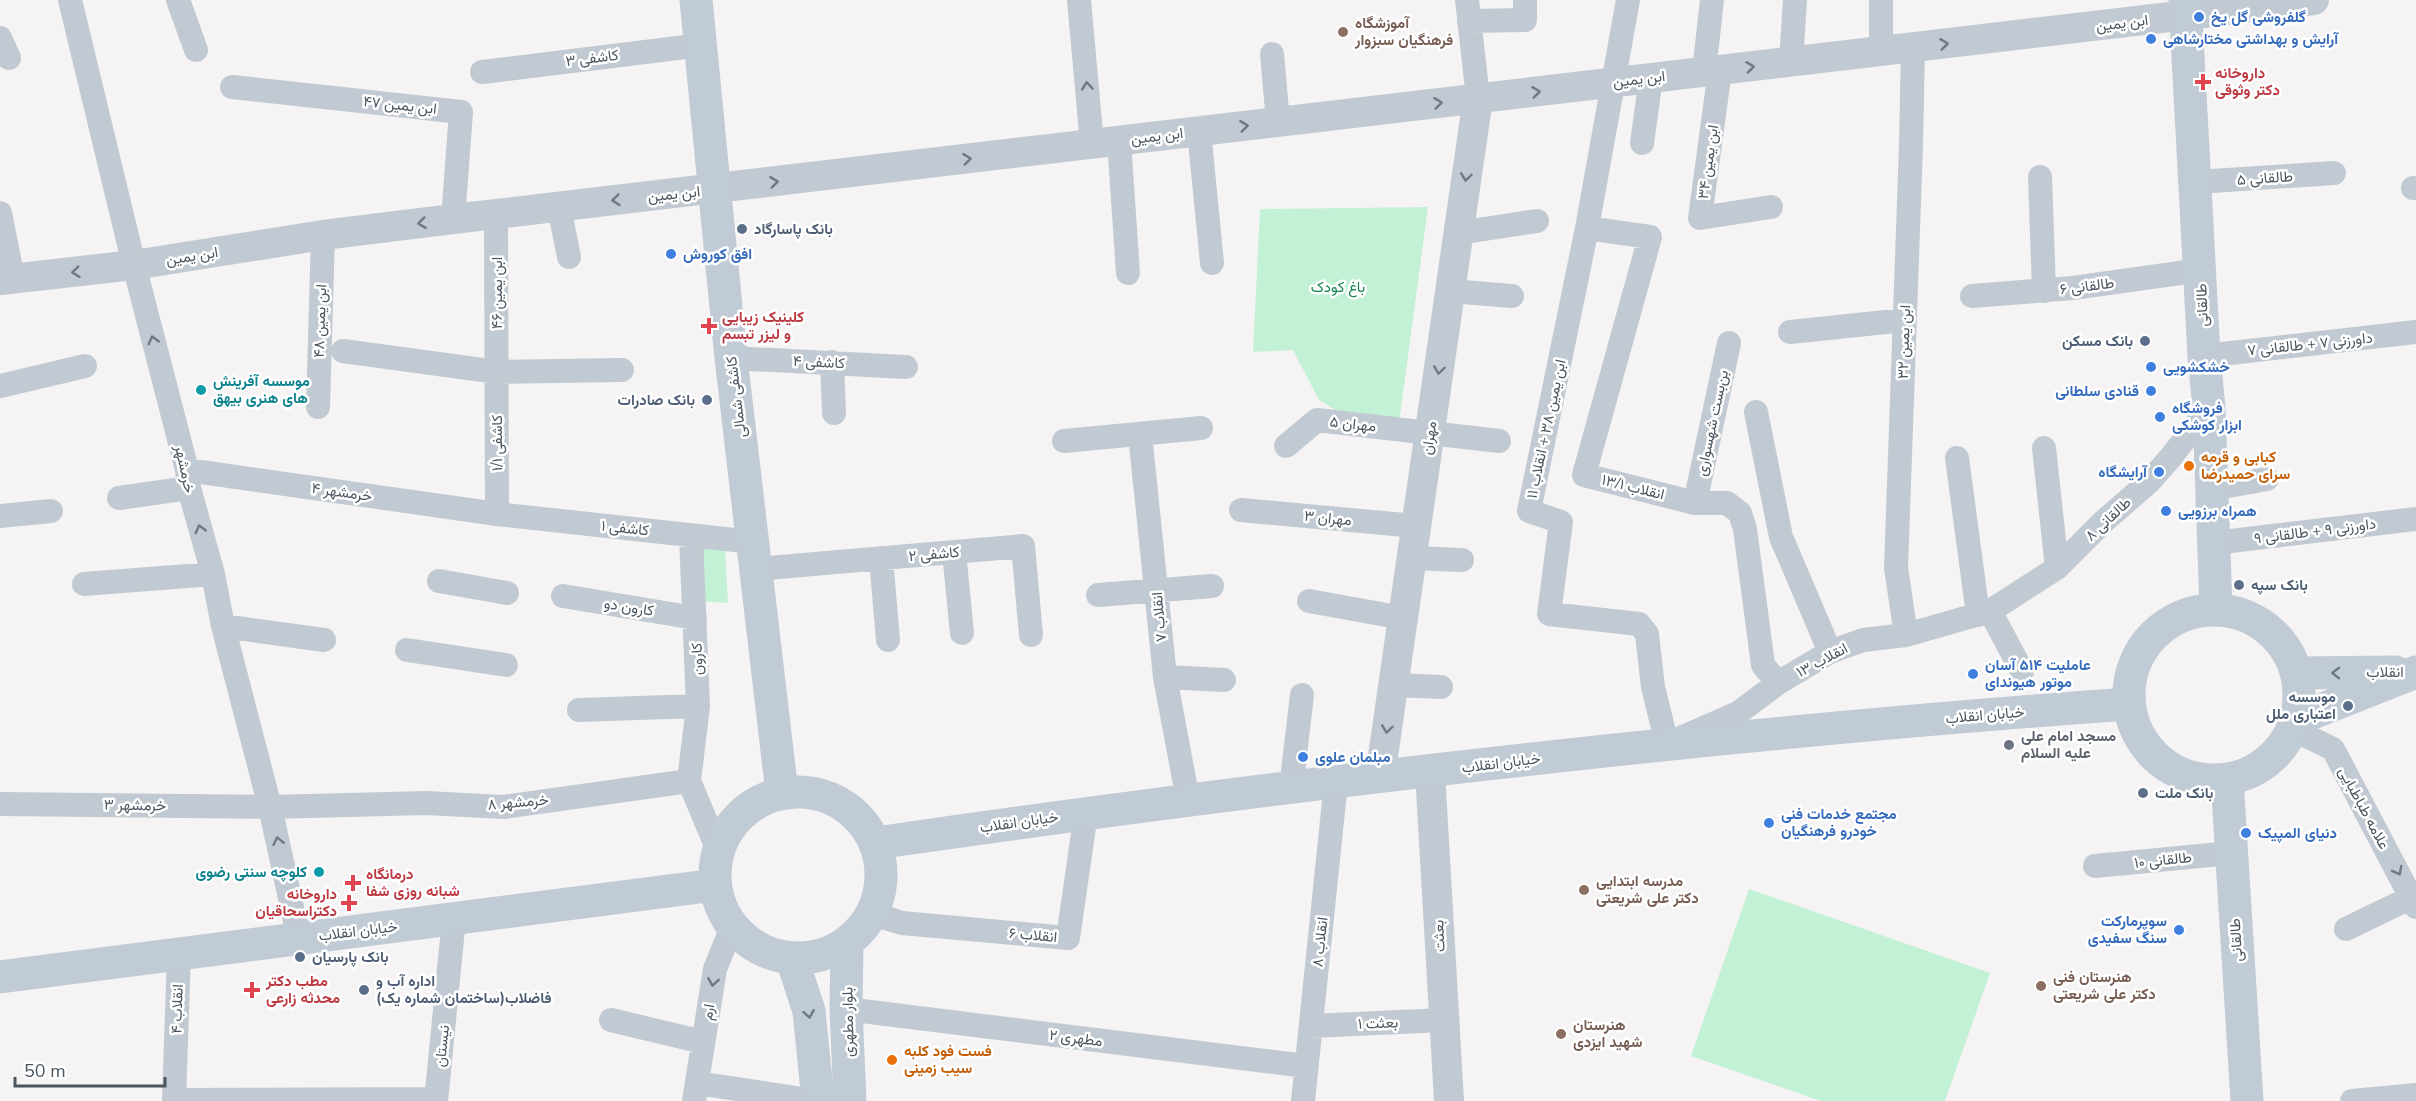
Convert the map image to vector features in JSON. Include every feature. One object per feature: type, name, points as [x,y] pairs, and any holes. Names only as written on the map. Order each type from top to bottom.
[{"type":"main road","name":"کاشفی شمالی","points":[[696,0],[731,358],[782,793]]},
{"type":"main road","name":"طالقانی","points":[[2186,8],[2204,356],[2209,408],[2216,609]]},
{"type":"main road","points":[[2216,609],[2242,615],[2267,628],[2290,656],[2296,673],[2299,696],[2294,724],[2281,748],[2265,763],[2247,773],[2227,779],[2192,777],[2161,762],[2139,736],[2128,704],[2132,668],[2151,637],[2180,616],[2216,609]]},
{"type":"main road","name":"انقلاب","points":[[2296,673],[2416,672]]},
{"type":"main road","name":"انقلاب","points":[[2294,724],[2416,672]]},
{"type":"main road","name":"خیابان انقلاب","points":[[876,843],[1188,800],[1667,744],[2128,704]]},
{"type":"main road","name":"طالقانی","points":[[2227,779],[2247,1101]]},
{"type":"main road","points":[[804,792],[827,796],[848,807],[864,823],[876,843],[882,866],[881,891],[873,914],[862,930],[848,943],[821,956],[792,959],[769,954],[749,943],[732,927],[718,900],[715,867],[718,850],[728,830],[742,813],[761,800],[782,793],[804,792]]},
{"type":"main road","name":"خیابان انقلاب","points":[[0,977],[715,885]]},
{"type":"main road","name":"بلوار مطهری","points":[[848,943],[846,1009],[850,1101]]},
{"type":"main road","points":[[792,959],[809,1011],[817,1101]]},
{"type":"street","name":"خرمشهر","points":[[70,0],[134,265],[213,574],[223,626],[270,807],[299,939]]},
{"type":"street","points":[[178,0],[196,50]]},
{"type":"street","points":[[1079,0],[1128,273]]},
{"type":"street","points":[[1478,98],[1468,11],[1525,20],[1525,0]]},
{"type":"street","name":"ابن یمین ۳۸ + انقلاب ۱۱","points":[[1628,0],[1587,228],[1529,511],[1562,522],[1549,614],[1639,624],[1647,634],[1653,687],[1667,744]]},
{"type":"street","points":[[1712,0],[1712,71]]},
{"type":"street","points":[[1791,62],[1795,0]]},
{"type":"street","points":[[1881,0],[1881,51]]},
{"type":"street","name":"ابن یمین","points":[[6,279],[134,265],[323,235],[453,219],[1913,48],[2186,8],[2314,0]]},
{"type":"street","name":"کاشفی ۳","points":[[482,72],[702,45]]},
{"type":"street","name":"ابن یمین ۳۲","points":[[1906,635],[1896,568],[1913,48]]},
{"type":"street","points":[[1272,54],[1278,122]]},
{"type":"street","name":"ابن یمین ۳۴","points":[[1712,71],[1700,218],[1771,207]]},
{"type":"street","points":[[1642,143],[1651,78]]},
{"type":"street","name":"ابن یمین ۴۷","points":[[232,87],[461,112],[453,219]]},
{"type":"street","name":"مهران","points":[[1380,777],[1478,98]]},
{"type":"street","points":[[1199,131],[1212,263]]},
{"type":"street","name":"طالقانی ۵","points":[[2196,182],[2334,173]]},
{"type":"street","points":[[2040,177],[2044,291]]},
{"type":"street","points":[[559,207],[569,257]]},
{"type":"street","points":[[0,213],[6,279]]},
{"type":"street","name":"ابن یمین ۴۶","points":[[496,215],[497,372]]},
{"type":"street","points":[[1458,233],[1537,221]]},
{"type":"street","name":"انقلاب ۱۳/۱","points":[[1587,228],[1650,237],[1584,475],[1695,503],[1727,503],[1740,513],[1745,530],[1763,665],[1778,684]]},
{"type":"street","name":"ابن یمین ۴۸","points":[[318,407],[323,235]]},
{"type":"street","name":"طالقانی ۶","points":[[1972,296],[2044,291],[2201,270]]},
{"type":"street","points":[[1450,291],[1512,296]]},
{"type":"street","points":[[1790,332],[1905,320]]},
{"type":"street","name":"داورزنی ۷ + طالقانی ۷","points":[[2204,356],[2416,332]]},
{"type":"street","name":"بن‌بست شهسواری","points":[[1695,503],[1729,343]]},
{"type":"street","points":[[344,351],[497,372],[622,370]]},
{"type":"street","name":"کاشفی ۴","points":[[731,358],[906,367]]},
{"type":"street","points":[[832,362],[834,414]]},
{"type":"street","points":[[0,386],[85,366]]},
{"type":"street","name":"کاشفی ۱/۱","points":[[497,372],[498,514]]},
{"type":"street","name":"طالقانی ۸","points":[[1984,613],[2057,568],[2103,522],[2150,482],[2209,408]]},
{"type":"street","points":[[1756,412],[1781,537],[1830,652]]},
{"type":"street","name":"مهران ۵","points":[[1286,446],[1317,420],[1499,441]]},
{"type":"street","points":[[1064,441],[1201,428]]},
{"type":"street","name":"انقلاب ۷","points":[[1140,434],[1165,677],[1188,800]]},
{"type":"street","points":[[2044,448],[2057,568]]},
{"type":"street","points":[[1958,458],[1984,613],[2022,670]]},
{"type":"street","name":"خرمشهر ۴","points":[[119,498],[188,479],[498,514]]},
{"type":"street","points":[[2212,489],[2267,479]]},
{"type":"street","name":"مهران ۳","points":[[1241,510],[1416,526]]},
{"type":"street","points":[[0,516],[51,511]]},
{"type":"street","name":"کاشفی ۱","points":[[498,514],[691,536],[755,556]]},
{"type":"street","name":"داورزنی ۹ + طالقانی ۹","points":[[2214,543],[2416,519]]},
{"type":"street","name":"کارون","points":[[690,781],[698,706],[691,536]]},
{"type":"street","name":"کاشفی ۲","points":[[755,556],[881,558],[1023,546],[1031,635]]},
{"type":"street","points":[[954,552],[962,633]]},
{"type":"street","points":[[881,558],[888,640]]},
{"type":"street","points":[[1412,558],[1462,560]]},
{"type":"street","points":[[84,584],[213,574]]},
{"type":"street","points":[[439,580],[507,593]]},
{"type":"street","points":[[1098,595],[1212,586]]},
{"type":"street","name":"کارون دو","points":[[563,596],[695,618]]},
{"type":"street","points":[[1309,601],[1403,618]]},
{"type":"street","name":"انقلاب ۱۳","points":[[1667,744],[1738,713],[1778,684],[1830,652],[1863,640],[1906,635],[1984,613]]},
{"type":"street","points":[[223,626],[324,640]]},
{"type":"street","points":[[407,650],[506,664]]},
{"type":"street","points":[[1165,677],[1224,680]]},
{"type":"street","points":[[1393,685],[1441,687]]},
{"type":"street","points":[[1291,788],[1302,695]]},
{"type":"street","points":[[579,710],[698,706]]},
{"type":"street","name":"علامه طباطبایی","points":[[2294,724],[2333,749],[2414,902]]},
{"type":"street","name":"بعثت","points":[[1430,772],[1449,1101]]},
{"type":"street","points":[[690,781],[718,850]]},
{"type":"street","name":"خرمشهر ۸","points":[[270,807],[426,803],[503,807],[690,781]]},
{"type":"street","name":"انقلاب ۸","points":[[1303,1101],[1336,782]]},
{"type":"street","name":"خرمشهر ۳","points":[[0,804],[270,807]]},
{"type":"street","name":"انقلاب ۶","points":[[873,914],[902,923],[1068,938],[1086,813]]},
{"type":"street","name":"طالقانی ۱۰","points":[[2095,866],[2231,853]]},
{"type":"street","points":[[2346,930],[2414,902]]},
{"type":"street","name":"نیستان","points":[[436,1100],[454,919]]},
{"type":"street","name":"ارم","points":[[695,1092],[715,969],[732,927]]},
{"type":"street","name":"انقلاب ۴","points":[[174,1100],[179,954]]},
{"type":"street","name":"مطهری ۲","points":[[846,1009],[1306,1066]]},
{"type":"street","points":[[611,1020],[703,1042]]},
{"type":"street","name":"بعثت ۱","points":[[1311,1026],[1444,1020]]},
{"type":"street","points":[[695,1092],[817,1101]]},
{"type":"street","points":[[2352,1101],[2416,1095]]},
{"type":"street","points":[[174,1100],[436,1100]]},
{"type":"green space","name":"باغ کودک","points":[[1428,207],[1397,438],[1372,432],[1319,400],[1293,350],[1253,352],[1260,209]]},
{"type":"green space","points":[[696,544],[725,547],[728,603],[700,601]]},
{"type":"green space","points":[[1749,889],[1990,973],[1945,1101],[1821,1101],[1691,1056]]},
{"type":"place","name":"گلفروشی گل یخ","points":[[2199,17]]},
{"type":"place","name":"آموزشگاه فرهنگیان سبزوار","points":[[1343,32]]},
{"type":"place","name":"آرایش و بهداشتی مختارشاهی","points":[[2151,39]]},
{"type":"place","name":"داروخانه دکتر وثوقی","points":[[2203,82]]},
{"type":"place","name":"بانک پاسارگاد","points":[[742,229]]},
{"type":"place","name":"افق کوروش","points":[[671,254]]},
{"type":"place","name":"کلینیک زیبایی و لیزر تبسم","points":[[709,326]]},
{"type":"place","name":"بانک مسکن","points":[[2145,341]]},
{"type":"place","name":"خشکشویی","points":[[2151,367]]},
{"type":"place","name":"موسسه آفرینش های هنری بیهق","points":[[201,390]]},
{"type":"place","name":"قنادی سلطانی","points":[[2151,391]]},
{"type":"place","name":"بانک صادرات","points":[[707,400]]},
{"type":"place","name":"فروشگاه ابزار کوشکی","points":[[2160,417]]},
{"type":"place","name":"کبابی و قرمه سرای حمیدرضا","points":[[2189,466]]},
{"type":"place","name":"آرایشگاه","points":[[2159,472]]},
{"type":"place","name":"همراه برزویی","points":[[2166,511]]},
{"type":"place","name":"بانک سپه","points":[[2239,585]]},
{"type":"place","name":"عاملیت ۵۱۴ آسان موتور هیوندای","points":[[1973,674]]},
{"type":"place","name":"موسسه اعتباری ملل","points":[[2348,706]]},
{"type":"place","name":"مسجد امام علی علیه السلام","points":[[2009,745]]},
{"type":"place","name":"مبلمان علوی","points":[[1303,757]]},
{"type":"place","name":"بانک ملت","points":[[2143,793]]},
{"type":"place","name":"مجتمع خدمات فنی خودرو فرهنگیان","points":[[1769,823]]},
{"type":"place","name":"دنیای المپیک","points":[[2246,833]]},
{"type":"place","name":"کلوچه سنتی رضوی","points":[[319,872]]},
{"type":"place","name":"درمانگاه شبانه روزی شفا","points":[[353,883]]},
{"type":"place","name":"مدرسه ابتدایی دکتر علی شریعتی","points":[[1584,890]]},
{"type":"place","name":"داروخانه دکتراسحاقیان","points":[[349,903]]},
{"type":"place","name":"سوپرمارکت سنگ سفیدی","points":[[2179,930]]},
{"type":"place","name":"بانک پارسیان","points":[[300,957]]},
{"type":"place","name":"هنرستان فنی دکتر علی شریعتی","points":[[2041,986]]},
{"type":"place","name":"مطب دکتر محدثه زارعی","points":[[252,990]]},
{"type":"place","name":"اداره آب و فاضلاب(ساختمان شماره یک)","points":[[364,990]]},
{"type":"place","name":"هنرستان شهید ایزدی","points":[[1561,1034]]},
{"type":"place","name":"فست فود کلبه سیب زمینی","points":[[892,1060]]}]
